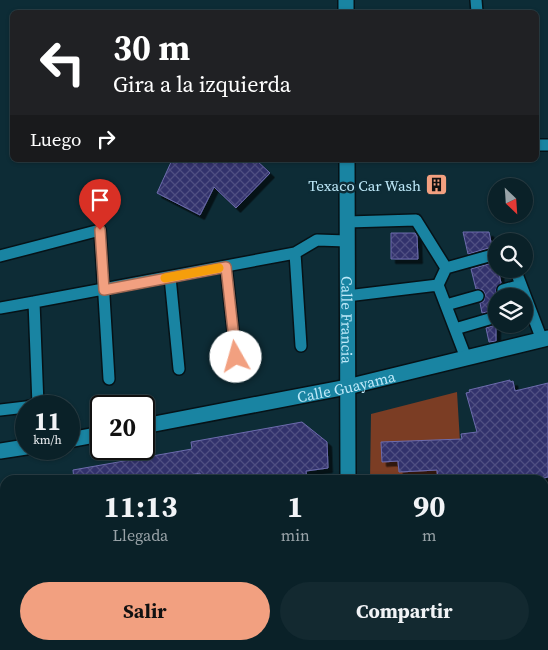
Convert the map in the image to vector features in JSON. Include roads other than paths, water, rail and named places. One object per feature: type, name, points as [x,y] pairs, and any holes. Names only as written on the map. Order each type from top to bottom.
[{"type":"street","name":"Calle Francia","points":[[347,162],[348,475]]},
{"type":"street","name":"Calle Guayama","points":[[155,424],[347,387],[545,339]]},
{"type":"street","points":[[0,451],[15,449]]},
{"type":"lane","points":[[347,222],[416,220],[446,268]]},
{"type":"lane","points":[[0,256],[100,230],[109,379]]},
{"type":"lane","points":[[0,308],[296,253],[317,240],[347,241]]},
{"type":"lane","points":[[296,253],[301,346]]},
{"type":"lane","points":[[466,358],[438,285],[446,268],[488,256]]},
{"type":"lane","points":[[226,267],[236,357]]},
{"type":"lane","points":[[170,277],[180,369]]},
{"type":"lane","points":[[519,278],[523,288]]},
{"type":"lane","points":[[347,296],[438,285]]},
{"type":"lane","points":[[511,288],[522,285]]},
{"type":"lane","points":[[446,305],[478,296]]},
{"type":"lane","points":[[34,302],[38,395]]},
{"type":"lane","points":[[533,318],[545,339]]},
{"type":"lane","points":[[455,329],[488,319]]},
{"type":"lane","points":[[0,410],[15,408]]},
{"type":"place","name":"Texaco Car Wash","points":[[437,185]]}]
